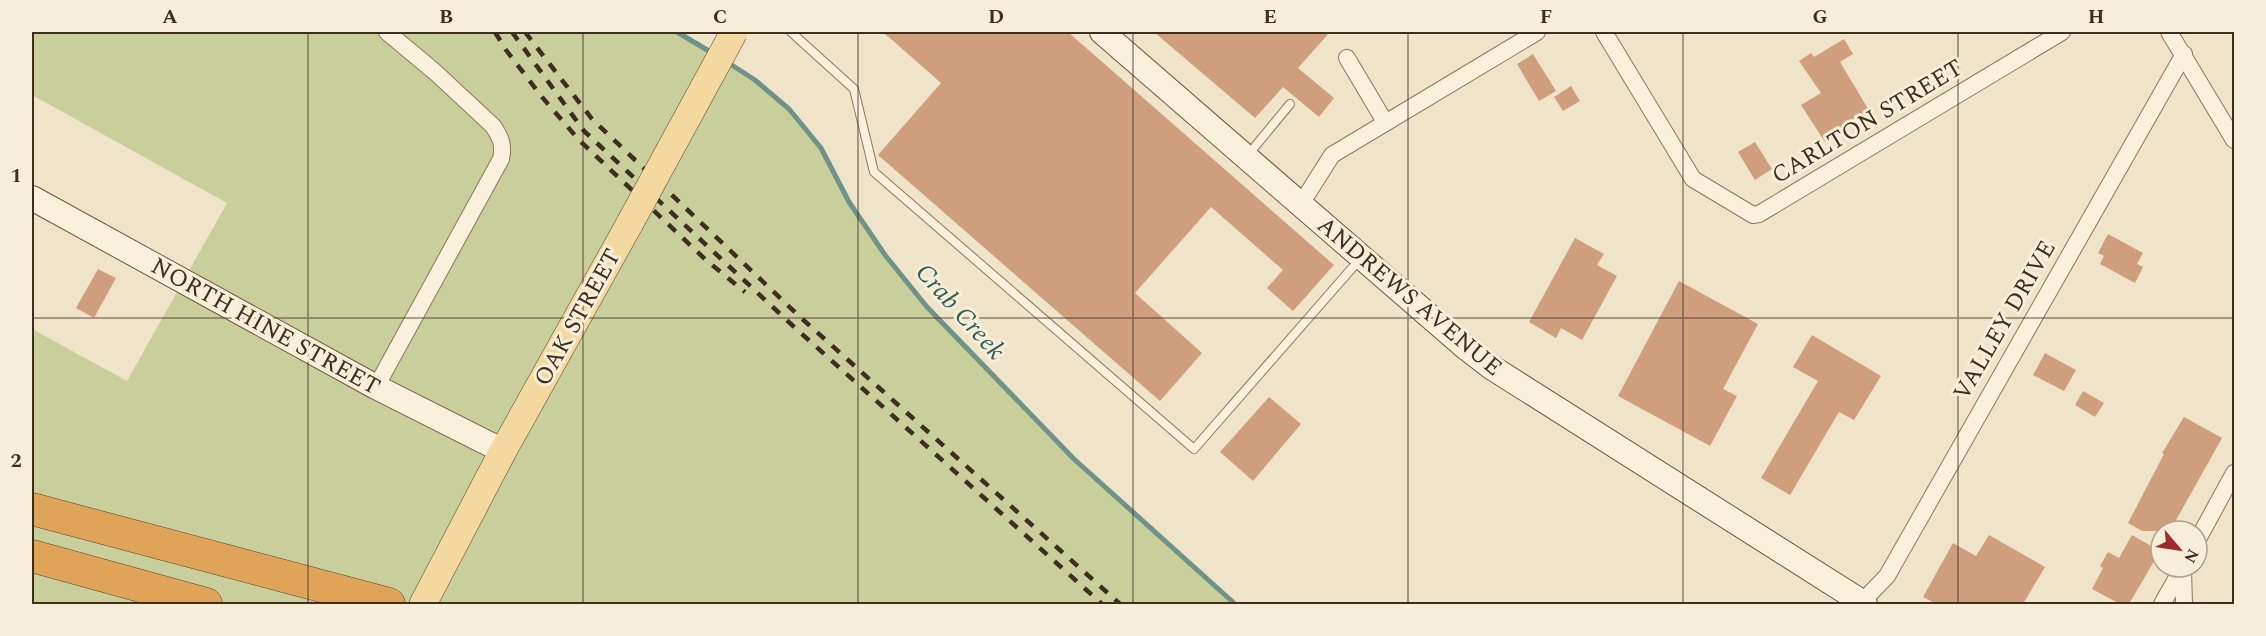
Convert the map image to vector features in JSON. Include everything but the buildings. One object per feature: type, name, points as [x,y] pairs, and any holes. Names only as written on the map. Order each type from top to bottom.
[{"type":"highway","points":[[32,509],[389,604]]},
{"type":"highway","points":[[32,556],[206,604]]},
{"type":"highway","points":[[32,570],[126,604]]},
{"type":"main road","name":"OAK STREET","points":[[423,604],[502,451],[734,32]]},
{"type":"street","points":[[376,387],[501,159],[503,149],[502,141],[493,126],[435,72],[387,32]]},
{"type":"street","name":"ANDREWS AVENUE","points":[[1102,32],[1491,367],[1862,604]]},
{"type":"street","points":[[1302,204],[1332,156],[1538,32]]},
{"type":"street","name":"CARLTON STREET","points":[[1604,32],[1693,179],[1753,215],[1760,214],[2062,32]]},
{"type":"street","points":[[2169,32],[2235,140]]},
{"type":"street","name":"VALLEY DRIVE","points":[[1862,604],[1887,576],[2184,54]]},
{"type":"street","points":[[1347,58],[1385,122]]},
{"type":"street","name":"NORTH HINE STREET","points":[[32,198],[376,387],[502,451]]},
{"type":"street","points":[[2209,520],[2235,473]]},
{"type":"street","points":[[2162,604],[2176,579]]},
{"type":"street","points":[[2183,579],[2184,604]]},
{"type":"lane","points":[[791,32],[855,89],[874,172],[1194,448],[1362,257]]},
{"type":"lane","points":[[1246,157],[1290,104]]},
{"type":"green space","points":[[32,32],[677,32],[755,80],[789,109],[821,148],[849,202],[885,255],[927,307],[1074,459],[1235,604],[32,604],[32,329],[127,381],[227,203],[32,95]]},
{"type":"waterway","name":"Crab Creek","points":[[677,32],[714,54]]},
{"type":"waterway","name":"Crab Creek","points":[[727,62],[755,80],[789,109],[821,148],[849,202],[885,255],[927,307],[1074,459],[1235,604]]},
{"type":"railway","points":[[495,32],[542,97],[579,140],[706,260],[745,292]]},
{"type":"railway","points":[[512,32],[584,131],[792,325],[1102,604]]},
{"type":"railway","points":[[525,32],[592,119],[799,316],[1120,604]]}]
